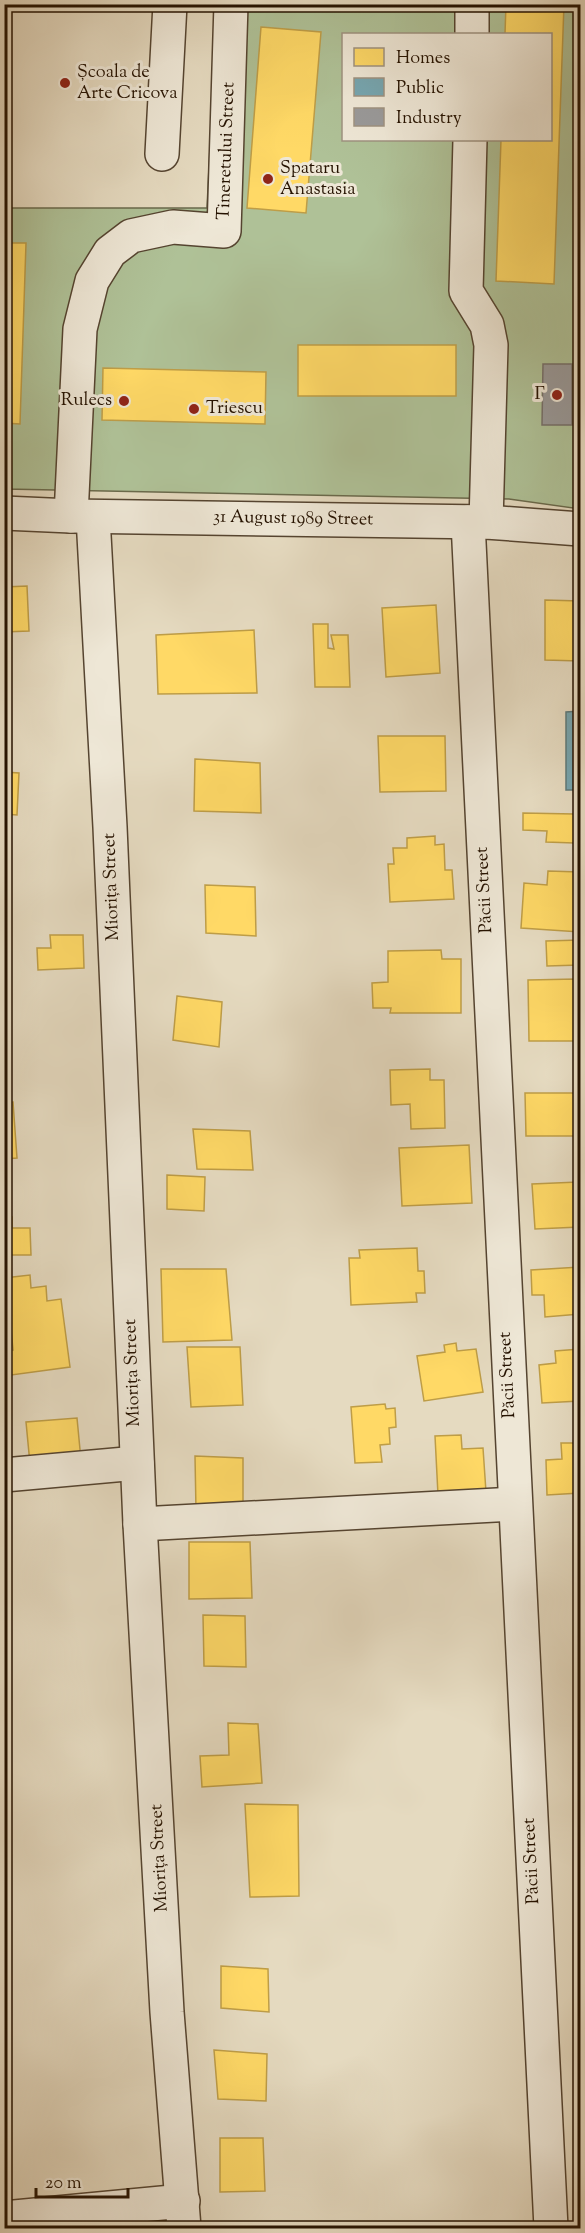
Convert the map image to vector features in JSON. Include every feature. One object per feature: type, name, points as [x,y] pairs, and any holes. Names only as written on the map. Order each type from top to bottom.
[{"type":"street","points":[[162,154],[170,4]]},
{"type":"street","name":"Tineretului Street","points":[[82,517],[80,329],[92,281],[110,252],[131,236],[173,227],[224,231],[231,4]]},
{"type":"street","points":[[472,4],[472,33]]},
{"type":"street","name":"Păcii Street","points":[[470,141],[466,291],[487,326],[491,345],[477,522],[514,1504],[551,2229]]},
{"type":"street","name":"31 August 1989 Street","points":[[4,513],[82,517],[477,522],[580,529]]},
{"type":"street","name":"Miorița Street","points":[[82,517],[110,827],[140,1524],[167,2012],[184,2215]]},
{"type":"street","points":[[4,1474],[137,1463]]},
{"type":"street","points":[[140,1524],[514,1504]]},
{"type":"street","points":[[4,2218],[184,2215]]},
{"type":"green space","points":[[217,5],[580,5],[580,509],[509,499],[5,489],[5,208],[207,208]]},
{"type":"building: Homes","points":[[506,4],[564,4],[554,284],[496,281],[501,141],[552,141],[552,33],[505,33]]},
{"type":"building: Homes","points":[[261,27],[321,32],[306,213],[247,208]]},
{"type":"building: Homes","points":[[4,243],[26,243],[20,424],[4,423]]},
{"type":"building: Homes","points":[[298,345],[456,345],[456,396],[298,396]]},
{"type":"building: Homes","points":[[103,368],[266,372],[265,424],[102,420]]},
{"type":"building: Homes","points":[[27,586],[29,631],[4,632],[4,587]]},
{"type":"building: Homes","points":[[545,600],[580,601],[580,661],[545,660]]},
{"type":"building: Homes","points":[[436,605],[440,673],[386,677],[382,608]]},
{"type":"building: Homes","points":[[313,624],[328,624],[328,648],[334,649],[331,635],[348,635],[350,687],[315,687]]},
{"type":"building: Homes","points":[[254,630],[257,693],[158,694],[156,635]]},
{"type":"building: Homes","points":[[378,736],[445,736],[446,791],[380,792]]},
{"type":"building: Homes","points":[[195,759],[260,763],[261,813],[194,811]]},
{"type":"building: Homes","points":[[4,772],[19,773],[17,815],[4,814]]},
{"type":"building: Homes","points":[[523,813],[574,814],[574,843],[546,842],[547,831],[523,830]]},
{"type":"building: Homes","points":[[435,836],[435,845],[444,844],[445,870],[452,870],[454,899],[390,902],[388,864],[394,864],[393,848],[407,848],[407,838]]},
{"type":"building: Homes","points":[[548,871],[580,872],[580,932],[521,928],[524,883],[547,885]]},
{"type":"building: Homes","points":[[205,885],[255,887],[256,936],[206,933]]},
{"type":"building: Homes","points":[[50,935],[83,935],[84,968],[38,970],[37,948],[51,948]]},
{"type":"building: Homes","points":[[580,940],[580,965],[547,966],[546,941]]},
{"type":"building: Homes","points":[[441,950],[442,959],[461,959],[461,1013],[390,1013],[391,1008],[373,1008],[372,983],[388,982],[388,951]]},
{"type":"building: Homes","points":[[576,979],[576,1041],[529,1041],[528,980]]},
{"type":"building: Homes","points":[[177,996],[222,1002],[219,1047],[173,1040]]},
{"type":"building: Homes","points":[[430,1069],[430,1080],[444,1080],[445,1128],[411,1129],[410,1104],[391,1105],[390,1070]]},
{"type":"building: Homes","points":[[525,1093],[580,1093],[580,1136],[526,1136]]},
{"type":"building: Homes","points":[[13,1102],[17,1158],[4,1159],[4,1103]]},
{"type":"building: Homes","points":[[193,1129],[250,1131],[253,1170],[197,1169]]},
{"type":"building: Homes","points":[[469,1145],[472,1203],[402,1206],[399,1148]]},
{"type":"building: Homes","points":[[167,1175],[205,1177],[204,1211],[167,1209]]},
{"type":"building: Homes","points":[[578,1182],[580,1227],[535,1229],[532,1184]]},
{"type":"building: Homes","points":[[4,1217],[12,1217],[12,1228],[30,1228],[31,1255],[4,1255]]},
{"type":"building: Homes","points":[[417,1248],[418,1271],[424,1271],[425,1293],[416,1293],[417,1302],[351,1305],[349,1258],[360,1258],[359,1250]]},
{"type":"building: Homes","points":[[580,1267],[580,1314],[545,1317],[544,1295],[532,1295],[531,1270]]},
{"type":"building: Homes","points":[[161,1269],[226,1269],[232,1340],[163,1342]]},
{"type":"building: Homes","points":[[30,1275],[31,1288],[46,1286],[47,1301],[61,1299],[70,1367],[4,1376],[4,1351],[13,1350],[11,1328],[4,1328],[4,1278]]},
{"type":"building: Homes","points":[[456,1343],[457,1351],[476,1349],[483,1392],[424,1401],[417,1356],[445,1352],[444,1345]]},
{"type":"building: Homes","points":[[187,1347],[240,1347],[243,1405],[191,1407]]},
{"type":"building: Homes","points":[[580,1349],[580,1401],[542,1403],[539,1365],[556,1363],[555,1351]]},
{"type":"building: Homes","points":[[385,1404],[386,1409],[395,1408],[396,1427],[389,1428],[390,1444],[380,1445],[382,1462],[355,1463],[351,1407]]},
{"type":"building: Homes","points":[[77,1418],[81,1460],[30,1464],[26,1422]]},
{"type":"building: Homes","points":[[461,1435],[462,1449],[483,1448],[486,1492],[438,1495],[435,1436]]},
{"type":"building: Homes","points":[[561,1443],[580,1443],[580,1493],[547,1495],[546,1460],[562,1459]]},
{"type":"building: Homes","points":[[195,1456],[243,1458],[243,1509],[196,1510]]},
{"type":"building: Homes","points":[[189,1542],[250,1542],[252,1598],[189,1599]]},
{"type":"building: Homes","points":[[203,1615],[245,1616],[246,1667],[204,1666]]},
{"type":"building: Homes","points":[[228,1723],[258,1724],[262,1783],[202,1787],[200,1756],[229,1755]]},
{"type":"building: Homes","points":[[245,1804],[298,1805],[299,1896],[250,1897]]},
{"type":"building: Homes","points":[[221,1966],[268,1969],[269,2012],[221,2008]]},
{"type":"building: Homes","points":[[214,2050],[267,2054],[266,2101],[218,2099]]},
{"type":"building: Homes","points":[[220,2138],[263,2138],[265,2191],[220,2192]]},
{"type":"building: Public","points":[[580,711],[580,790],[566,790],[566,712]]},
{"type":"building: Industry","name":"Г","points":[[543,364],[572,364],[572,425],[542,425]]},
{"type":"place","name":"Școala de Arte Cricova","points":[[65,83]]},
{"type":"place","name":"Spataru Anastasia","points":[[268,179]]},
{"type":"place","name":"Г","points":[[557,395]]},
{"type":"place","name":"Rulecs","points":[[124,401]]},
{"type":"place","name":"Triescu","points":[[194,409]]}]
